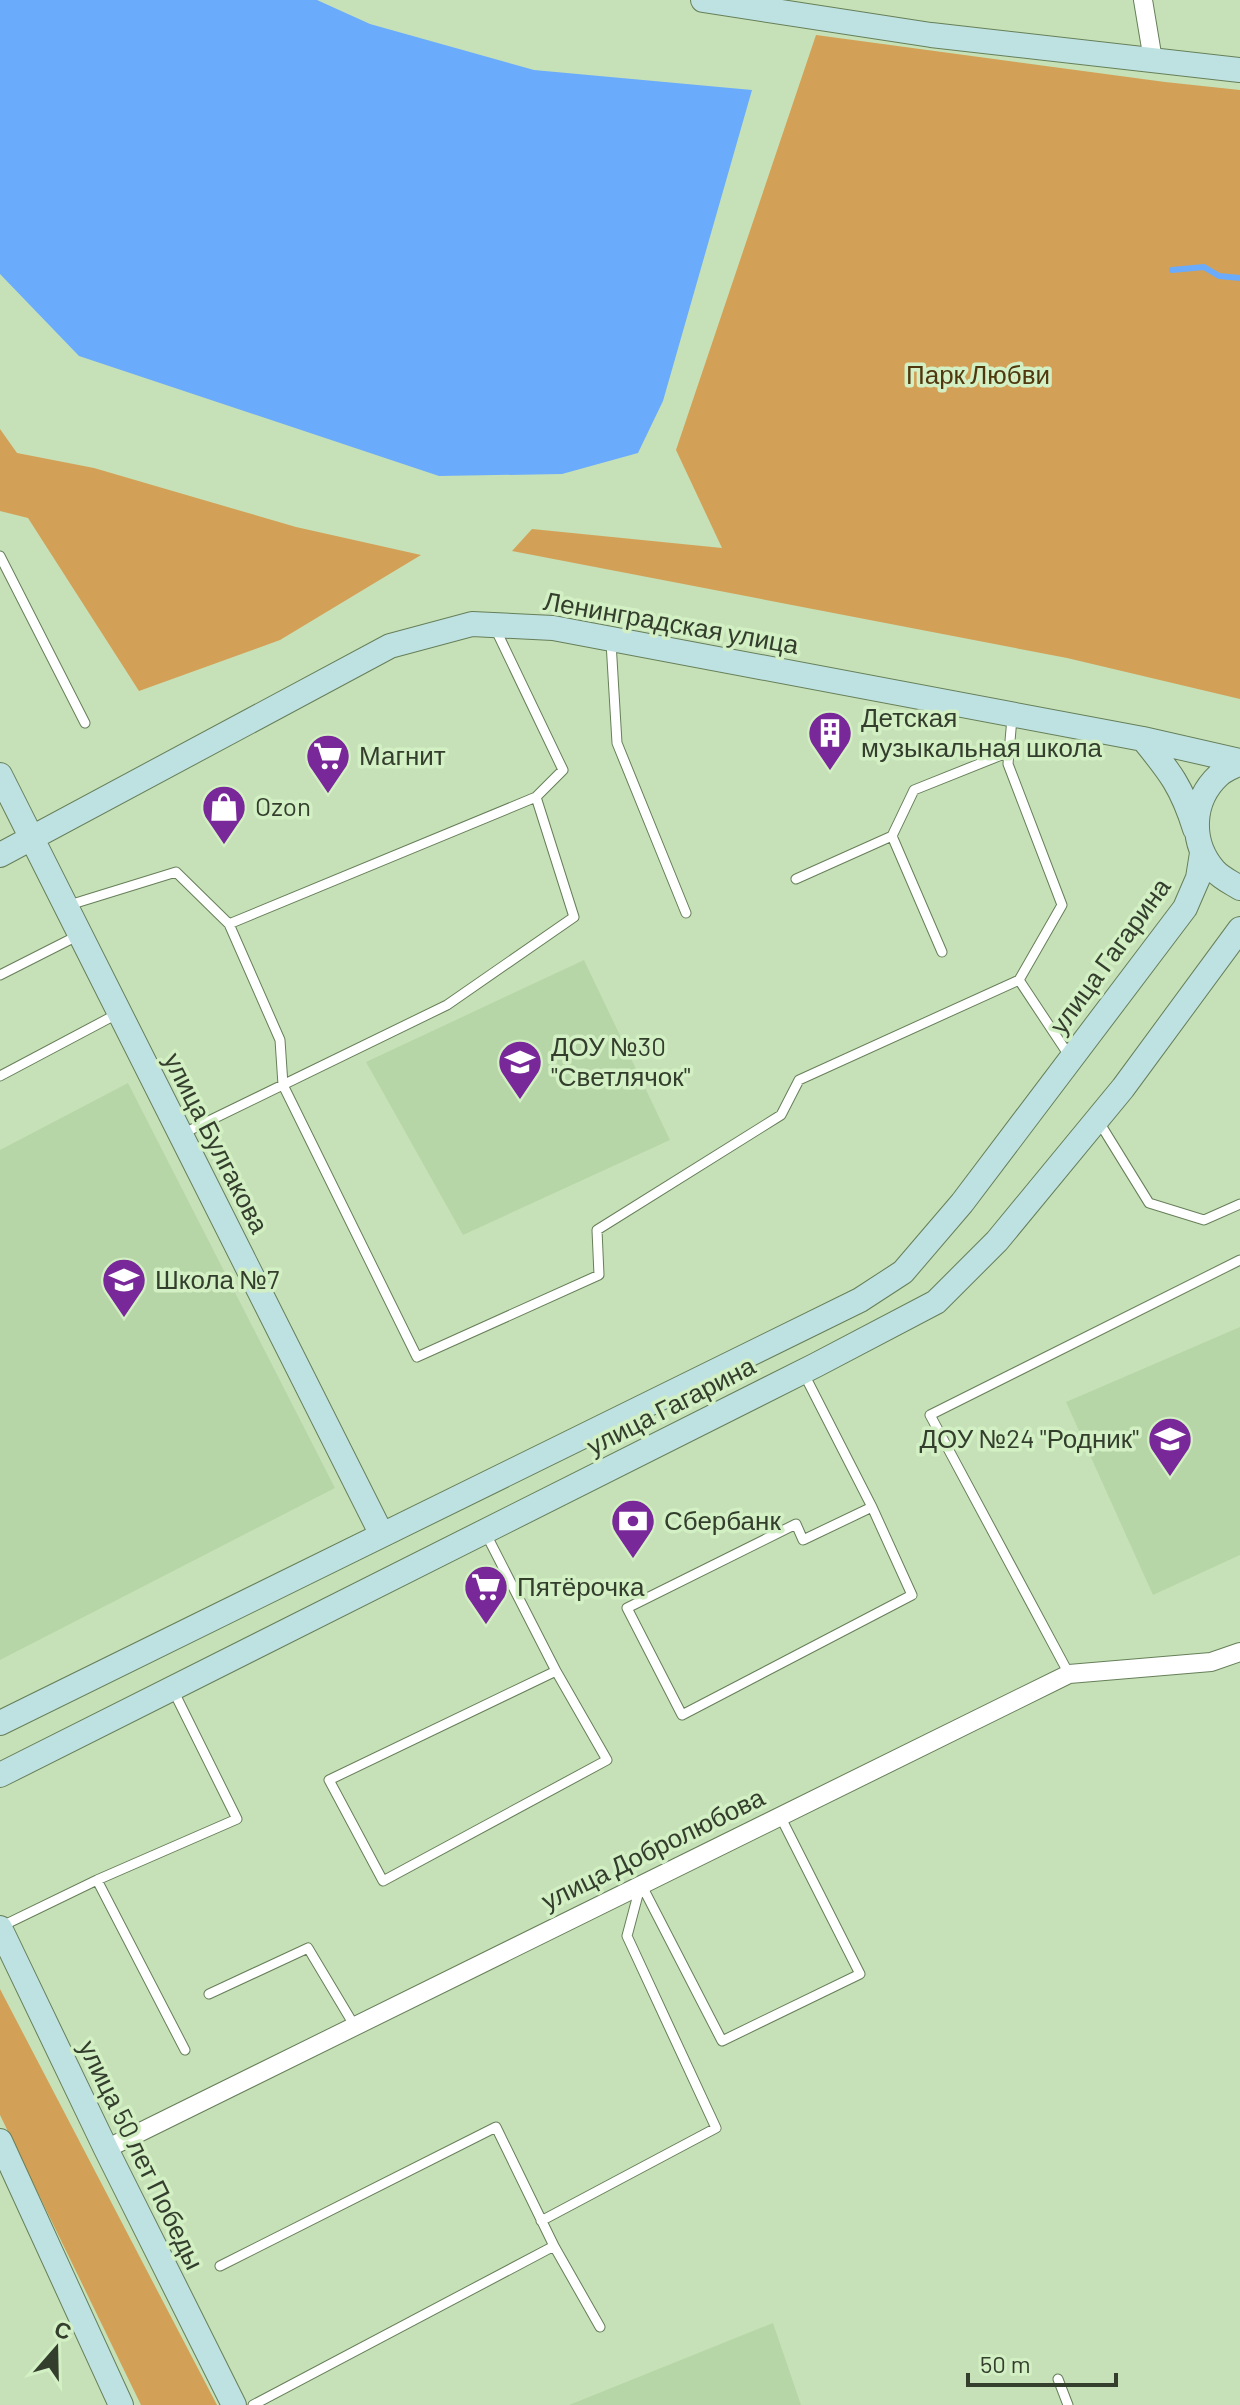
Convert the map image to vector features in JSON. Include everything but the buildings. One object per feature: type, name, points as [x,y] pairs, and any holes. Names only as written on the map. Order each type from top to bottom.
[{"type":"street","points":[[703,0],[796,7],[931,35],[1240,70]]},
{"type":"street","points":[[1143,0],[1153,60]]},
{"type":"street","name":"Ленинградская улица","points":[[0,855],[390,646],[472,624],[553,628],[1143,739],[1240,762]]},
{"type":"street","points":[[1143,739],[1184,794],[1199,842],[1216,873],[1240,888]]},
{"type":"street","name":"улица Гагарина","points":[[0,1723],[860,1300],[903,1272],[962,1203],[1185,908],[1198,878],[1197,812],[1205,791],[1220,774],[1240,762]]},
{"type":"street","name":"улица Булгакова","points":[[0,775],[382,1535]]},
{"type":"street","name":"улица Гагарина","points":[[0,1775],[936,1302],[997,1241],[1123,1088],[1240,929]]},
{"type":"street","name":"улица Добролюбова","points":[[106,2149],[1069,1674],[1211,1662],[1240,1652]]},
{"type":"street","name":"улица 50 лет Победы","points":[[0,1927],[106,2149],[234,2405]]},
{"type":"street","points":[[3,2155],[121,2405]]},
{"type":"lane","points":[[0,556],[85,723]]},
{"type":"lane","points":[[229,924],[536,797],[563,770],[494,625]]},
{"type":"lane","points":[[611,639],[617,743],[686,913]]},
{"type":"lane","points":[[66,906],[176,872],[229,924],[280,1040],[283,1085],[417,1357],[599,1275],[597,1230],[781,1115],[799,1080],[1019,980],[1062,905],[1008,764],[1013,714]]},
{"type":"lane","points":[[796,879],[892,836],[914,790],[1009,752]]},
{"type":"lane","points":[[180,1135],[447,1005],[574,917],[536,797]]},
{"type":"lane","points":[[892,836],[942,952]]},
{"type":"lane","points":[[0,975],[80,934]]},
{"type":"lane","points":[[1019,980],[1071,1059]]},
{"type":"lane","points":[[0,1076],[120,1013]]},
{"type":"lane","points":[[1097,1119],[1149,1203],[1204,1220],[1240,1204]]},
{"type":"lane","points":[[1069,1674],[930,1415],[1240,1260]]},
{"type":"lane","points":[[803,1371],[872,1507],[912,1595],[682,1715],[627,1608],[796,1524],[803,1540],[872,1507]]},
{"type":"lane","points":[[485,1531],[556,1671],[607,1760],[383,1881],[329,1780],[556,1671]]},
{"type":"lane","points":[[0,1927],[97,1880],[237,1819],[172,1688]]},
{"type":"lane","points":[[641,1884],[722,2041],[860,1974],[780,1816]]},
{"type":"lane","points":[[97,1880],[185,2050]]},
{"type":"lane","points":[[541,2221],[716,2128],[627,1936],[641,1884]]},
{"type":"lane","points":[[209,1994],[308,1948],[354,2025]]},
{"type":"lane","points":[[220,2266],[496,2127],[541,2221],[600,2327]]},
{"type":"lane","points":[[253,2405],[554,2246]]},
{"type":"lane","points":[[1058,2379],[1068,2405]]},
{"type":"shaded area","name":"ДОУ №30 \"Светлячок\"","points":[[584,960],[670,1140],[463,1235],[366,1062]]},
{"type":"shaded area","name":"Школа №7","points":[[128,1083],[335,1488],[0,1660],[0,1150]]},
{"type":"shaded area","name":"ДОУ №24 \"Родник\"","points":[[1240,1327],[1240,1555],[1153,1595],[1066,1402]]},
{"type":"shaded area","points":[[773,2323],[801,2405],[569,2405]]},
{"type":"green space","name":"Парк Любви","points":[[816,35],[1240,90],[1240,699],[1067,658],[512,551],[532,529],[722,548],[676,450]]},
{"type":"green space","points":[[0,429],[17,453],[94,468],[296,527],[421,555],[280,640],[139,691],[28,518],[0,511]]},
{"type":"green space","points":[[0,1989],[217,2405],[141,2405],[0,2115]]},
{"type":"water","points":[[0,0],[317,0],[370,24],[534,70],[752,90],[663,401],[638,453],[562,474],[439,476],[79,356],[0,274]]},
{"type":"waterway","points":[[1172,270],[1204,267],[1219,276],[1240,278]]},
{"type":"place","name":"Детская музыкальная школа","points":[[830,772]]},
{"type":"place","name":"Магнит","points":[[328,795]]},
{"type":"place","name":"Ozon","points":[[224,846]]},
{"type":"place","name":"ДОУ №30 \"Светлячок\"","points":[[520,1101]]},
{"type":"place","name":"Школа №7","points":[[124,1319]]},
{"type":"place","name":"ДОУ №24 \"Родник\"","points":[[1170,1478]]},
{"type":"place","name":"Сбербанк","points":[[633,1560]]},
{"type":"place","name":"Пятёрочка","points":[[486,1626]]}]
